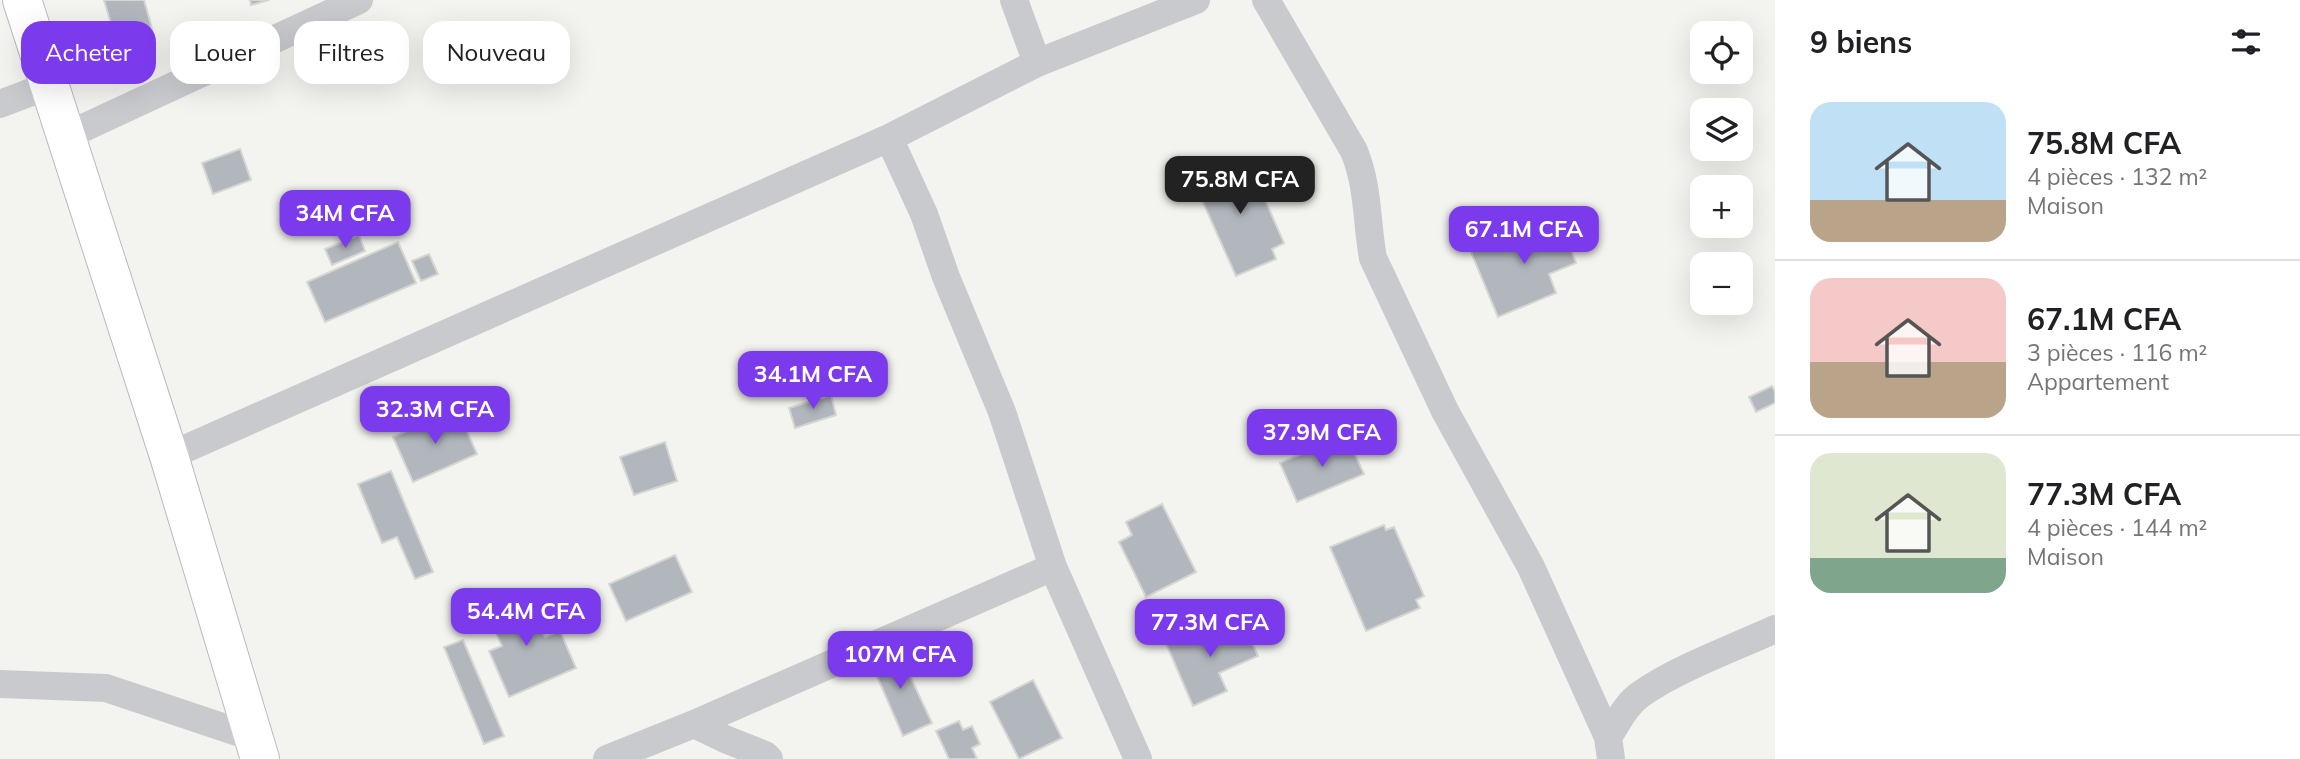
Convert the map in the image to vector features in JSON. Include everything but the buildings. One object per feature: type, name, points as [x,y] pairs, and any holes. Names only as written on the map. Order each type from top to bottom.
[{"type":"street","points":[[22,0],[169,456],[256,748]]},
{"type":"street","points":[[66,136],[359,0]]},
{"type":"street","points":[[1014,0],[1037,62]]},
{"type":"street","points":[[169,456],[889,138],[1037,62],[1196,0]]},
{"type":"street","points":[[1266,0],[1354,151],[1366,190],[1373,258],[1445,411],[1531,567],[1610,748]]},
{"type":"street","points":[[0,104],[50,85]]},
{"type":"street","points":[[889,138],[924,214],[946,277],[1002,412],[1053,567],[1138,759]]},
{"type":"street","points":[[607,759],[694,724],[1053,567]]},
{"type":"street","points":[[1610,748],[1625,710],[1640,694],[1775,629]]},
{"type":"street","points":[[0,684],[106,688],[256,748]]},
{"type":"street","points":[[694,724],[769,759]]}]
